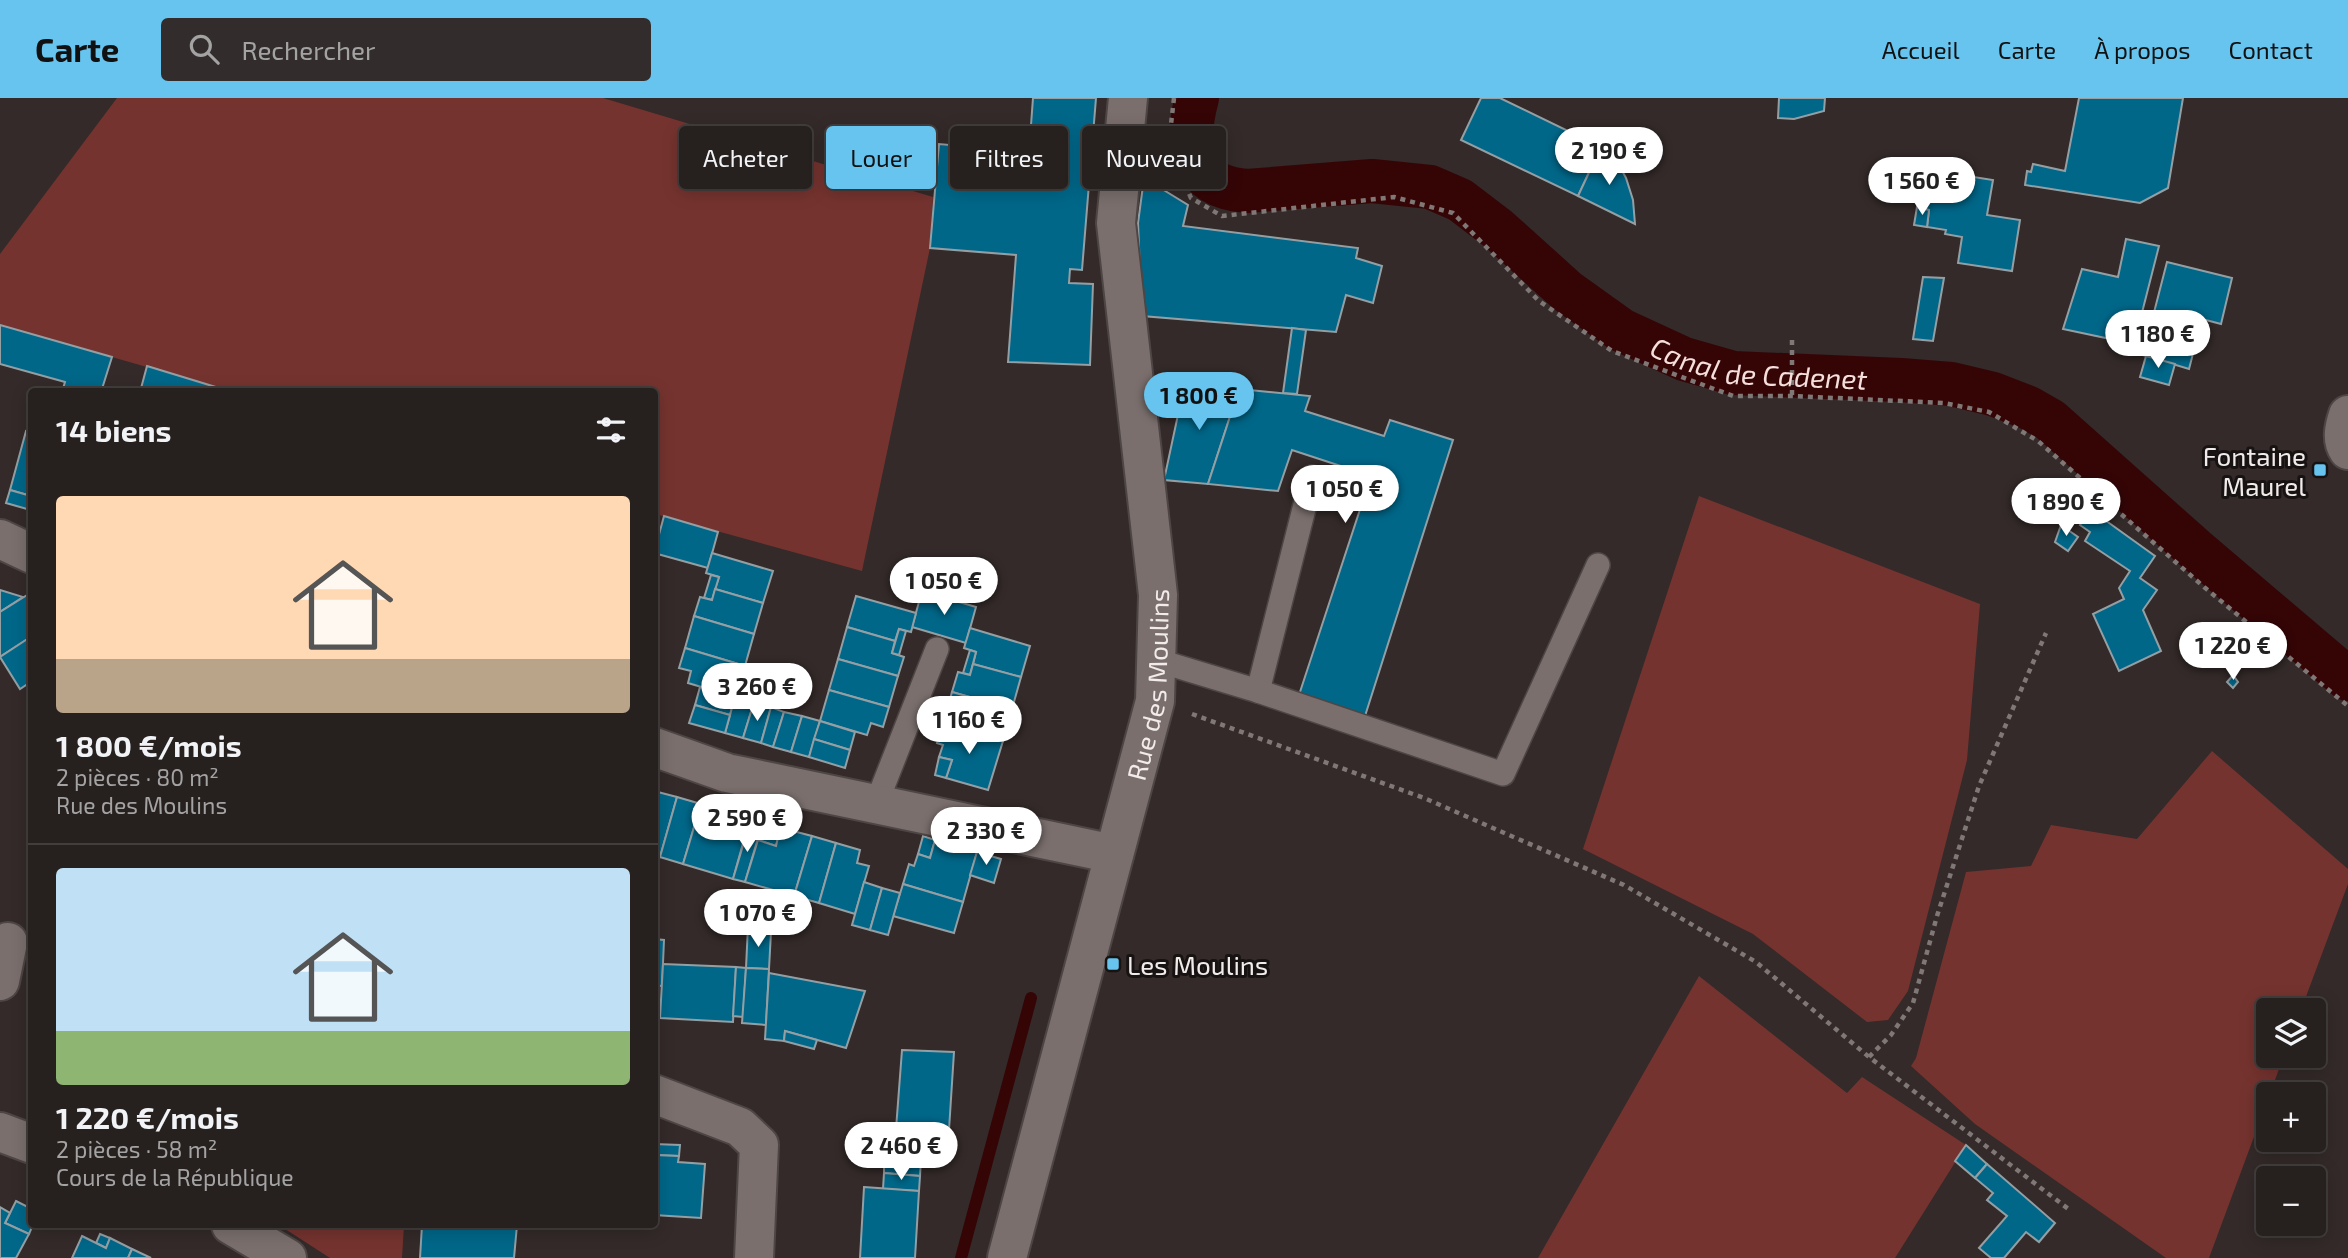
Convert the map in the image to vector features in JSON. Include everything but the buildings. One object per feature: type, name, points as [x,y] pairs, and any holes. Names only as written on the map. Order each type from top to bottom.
[{"type":"street","name":"Rue des Moulins","points":[[1007,1258],[1155,701],[1158,595],[1116,223],[1128,98]]},
{"type":"street","points":[[2348,415],[2344,428],[2348,450]]},
{"type":"street","points":[[0,539],[28,552]]},
{"type":"street","points":[[658,748],[727,773],[1114,854]]},
{"type":"street","points":[[0,981],[13,941]]},
{"type":"street","points":[[658,1096],[740,1127],[759,1145],[754,1258]]},
{"type":"street","points":[[0,1132],[28,1142]]},
{"type":"street","points":[[236,1228],[287,1258]]},
{"type":"lane","points":[[1258,691],[1312,477]]},
{"type":"lane","points":[[1156,660],[1258,691],[1503,774],[1598,565]]},
{"type":"lane","points":[[876,804],[937,649]]},
{"type":"path","points":[[1174,98],[1169,142],[1184,183],[1191,198],[1222,216],[1394,197],[1453,213],[1539,301],[1612,351],[1734,396],[1944,403],[1989,412],[2038,441],[2204,587],[2348,706]]},
{"type":"path","points":[[1792,340],[1792,396]]},
{"type":"path","points":[[1869,1057],[1891,1035],[1913,1003],[1937,916],[1979,786],[2046,633]]},
{"type":"path","points":[[1155,701],[1424,798],[1624,885],[1756,962],[1869,1057],[2071,1211]]},
{"type":"shaded area","points":[[117,98],[603,98],[696,126],[679,126],[679,189],[812,189],[812,161],[826,165],[826,189],[906,189],[933,197],[930,248],[862,571],[658,515],[658,388],[220,388],[0,325],[0,254]]},
{"type":"shaded area","points":[[1699,496],[1980,604],[1967,760],[1908,991],[1888,1020],[1867,1022],[1753,934],[1583,849]]},
{"type":"shaded area","points":[[2212,751],[2348,869],[2348,884],[2305,998],[2256,998],[2256,1068],[2279,1068],[2274,1082],[2256,1082],[2256,1131],[2209,1258],[2166,1258],[1975,1124],[1911,1066],[1916,1058],[1966,872],[2031,866],[2051,825],[2137,839]]},
{"type":"shaded area","points":[[1699,976],[1847,1093],[1862,1077],[1966,1145],[1895,1258],[1538,1258]]},
{"type":"shaded area","points":[[284,1228],[404,1228],[402,1258],[330,1258]]},
{"type":"waterway","name":"Canal de Cadenet","points":[[1197,98],[1191,132],[1192,147],[1196,161],[1213,182],[1247,191],[1372,181],[1430,187],[1460,200],[1498,229],[1568,292],[1621,330],[1684,359],[1733,373],[1951,384],[1993,394],[2029,408],[2050,420],[2195,549],[2348,679]]},
{"type":"waterway","points":[[961,1258],[1031,998]]},
{"type":"place","name":"Fontaine Maurel","points":[[2320,470]]},
{"type":"place","name":"Les Moulins","points":[[1113,964]]}]
